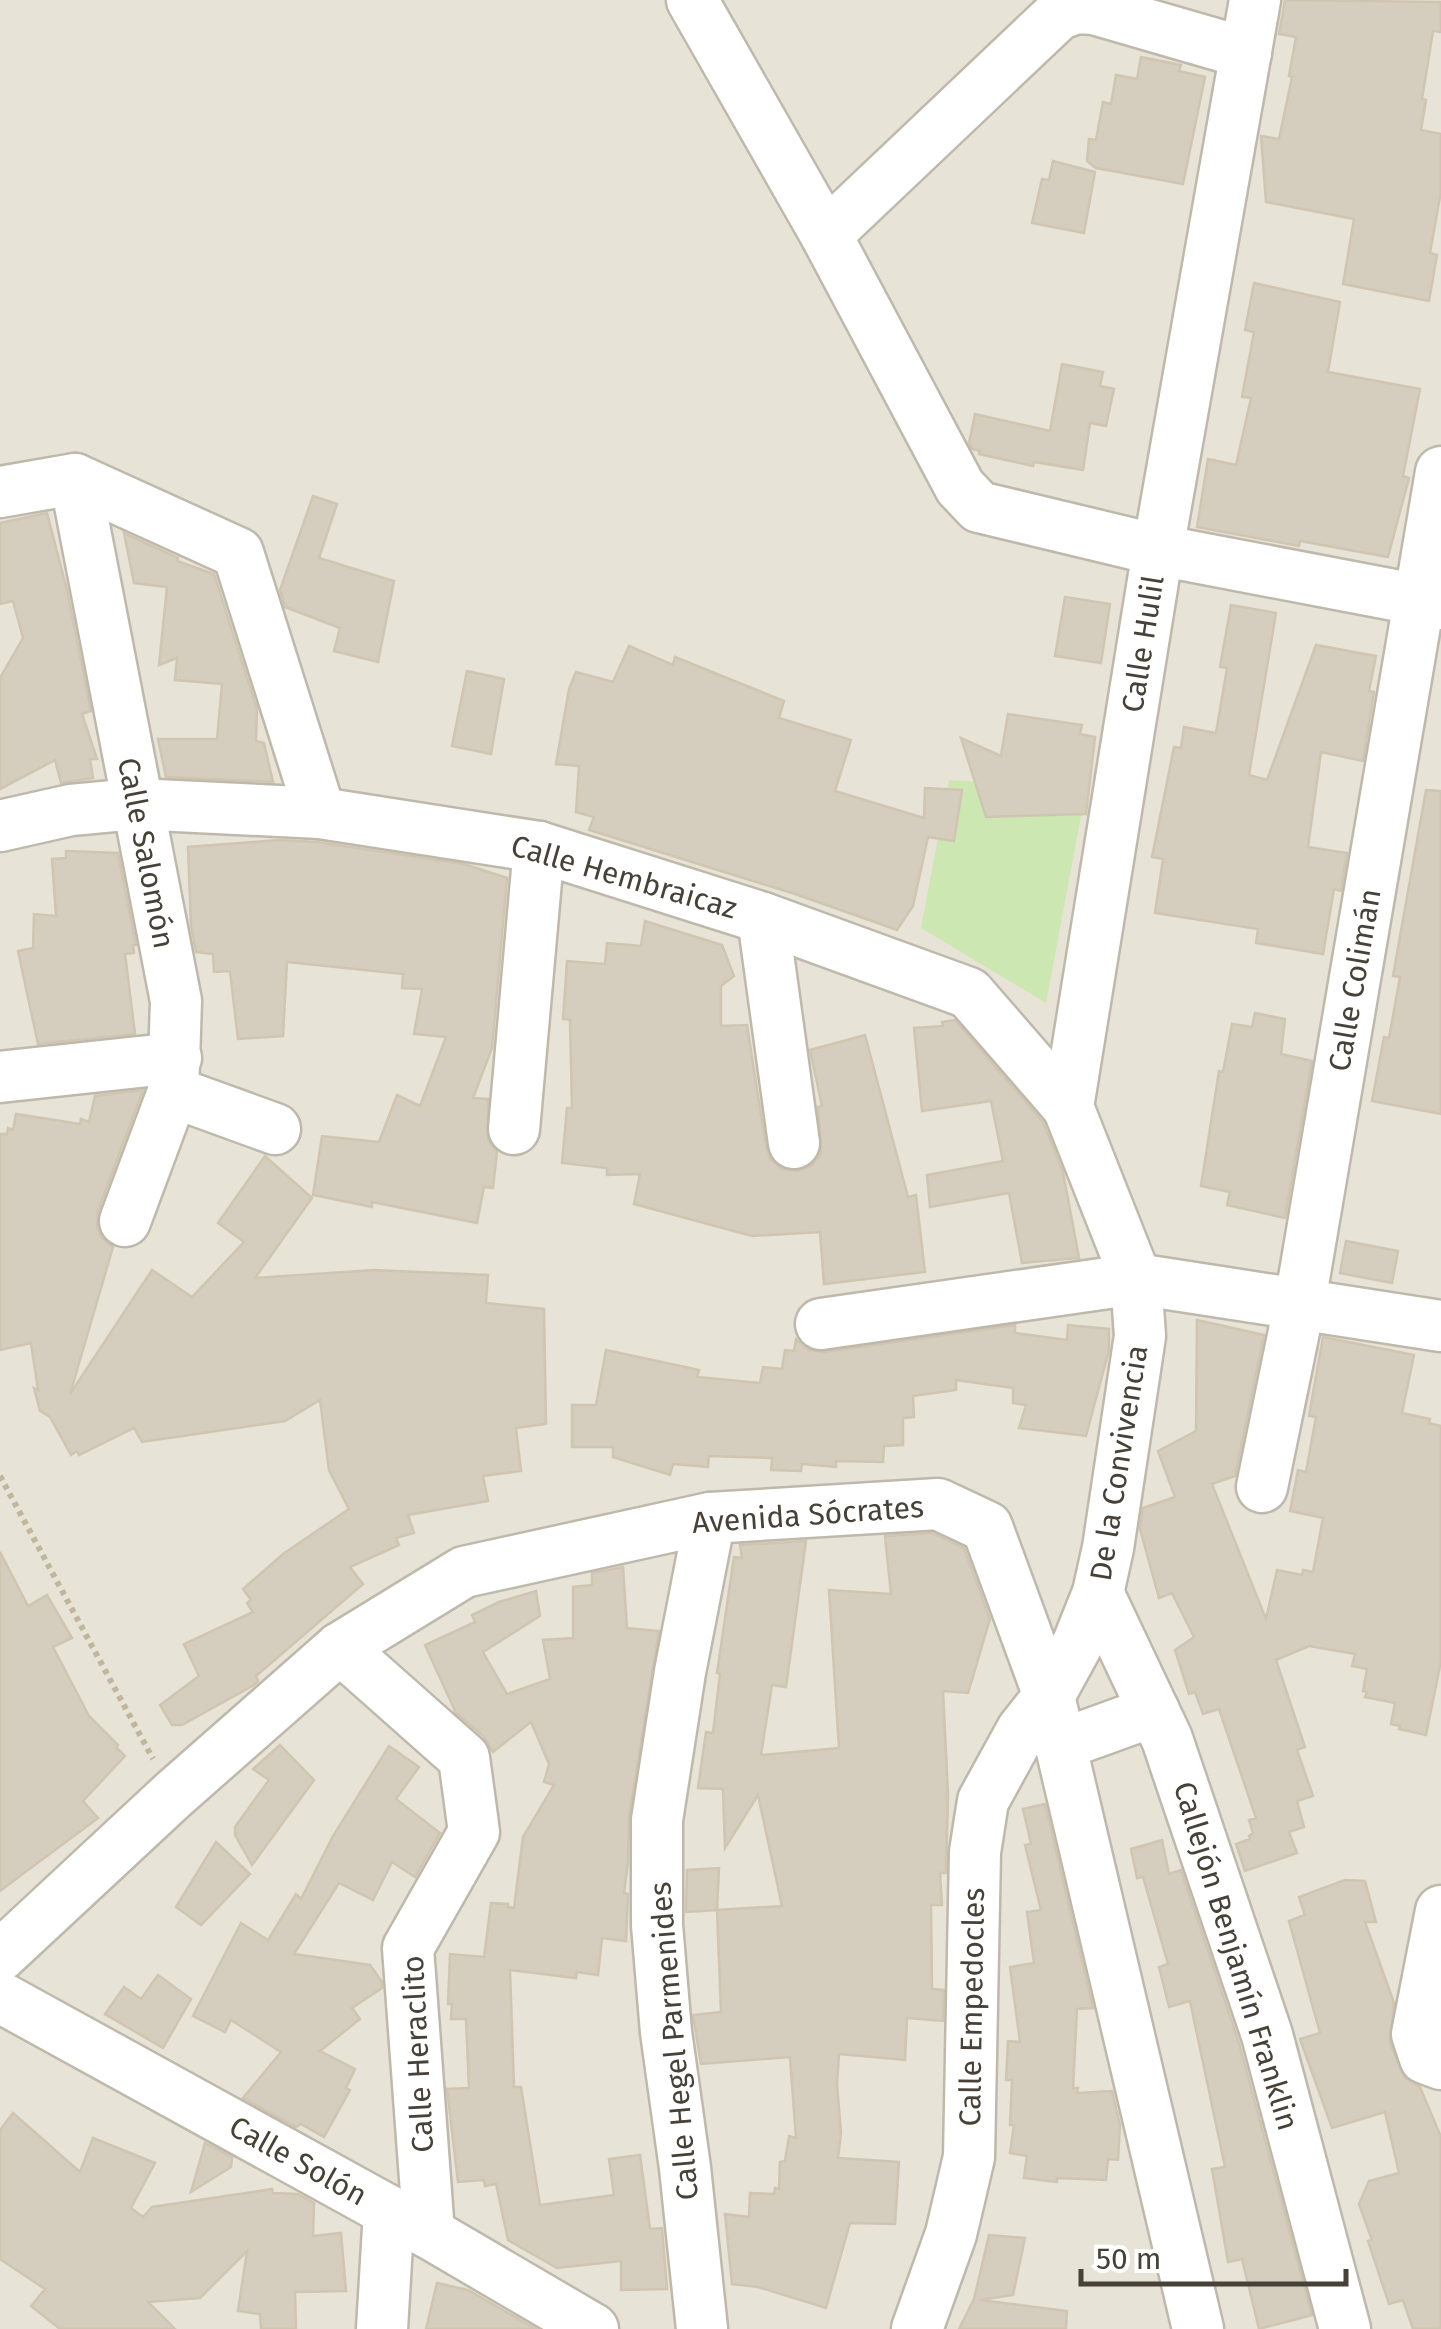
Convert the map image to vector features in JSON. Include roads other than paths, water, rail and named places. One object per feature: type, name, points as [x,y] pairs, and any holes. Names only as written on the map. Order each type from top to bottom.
[{"type":"street","points":[[692,0],[826,236],[960,487],[979,508],[1158,550],[1431,602]]},
{"type":"street","name":"Calle Hulil","points":[[1068,1107],[1158,550],[1255,0]]},
{"type":"street","points":[[826,236],[1058,15],[1076,8],[1094,8],[1246,53]]},
{"type":"street","name":"Calle Colimán","points":[[1262,1486],[1431,602],[1441,472]]},
{"type":"street","points":[[0,492],[75,479],[238,554],[320,812]]},
{"type":"street","name":"Calle Salomón","points":[[75,479],[176,1001],[175,1075],[125,1221]]},
{"type":"street","name":"Calle Hembraicaz","points":[[0,826],[71,810],[135,804],[320,812],[539,848],[763,918],[968,993],[1068,1107]]},
{"type":"street","points":[[514,1128],[539,848]]},
{"type":"street","points":[[763,918],[794,1143]]},
{"type":"street","points":[[0,1078],[175,1075],[276,1129]]},
{"type":"street","points":[[1068,1107],[1136,1278]]},
{"type":"street","points":[[821,1324],[1136,1278],[1441,1326]]},
{"type":"street","name":"De la Convivencia","points":[[1049,1696],[1078,1643],[1098,1593],[1108,1548],[1140,1336],[1136,1278]]},
{"type":"street","name":"Avenida Sócrates","points":[[0,1956],[173,1795],[340,1648],[464,1572],[710,1518],[938,1504],[986,1527],[1049,1696],[1198,2329]]},
{"type":"street","name":"Calle Hegel Parmenides","points":[[702,2329],[657,1925],[657,1820],[710,1518]]},
{"type":"street","name":"Callejón Benjamín Franklin","points":[[1098,1593],[1168,1739],[1266,2036],[1345,2329]]},
{"type":"street","name":"Calle Heraclito","points":[[340,1648],[464,1758],[474,1832],[408,1948],[409,2222],[382,2329]]},
{"type":"street","name":"Calle Empedocles","points":[[918,2329],[951,2234],[969,2157],[975,1852],[983,1801],[1022,1730],[1049,1696]]},
{"type":"street","points":[[1060,1745],[1154,1711]]},
{"type":"street","points":[[1433,2061],[1417,2034],[1441,1911]]},
{"type":"street","name":"Calle Solón","points":[[0,1997],[409,2222],[593,2329]]}]
